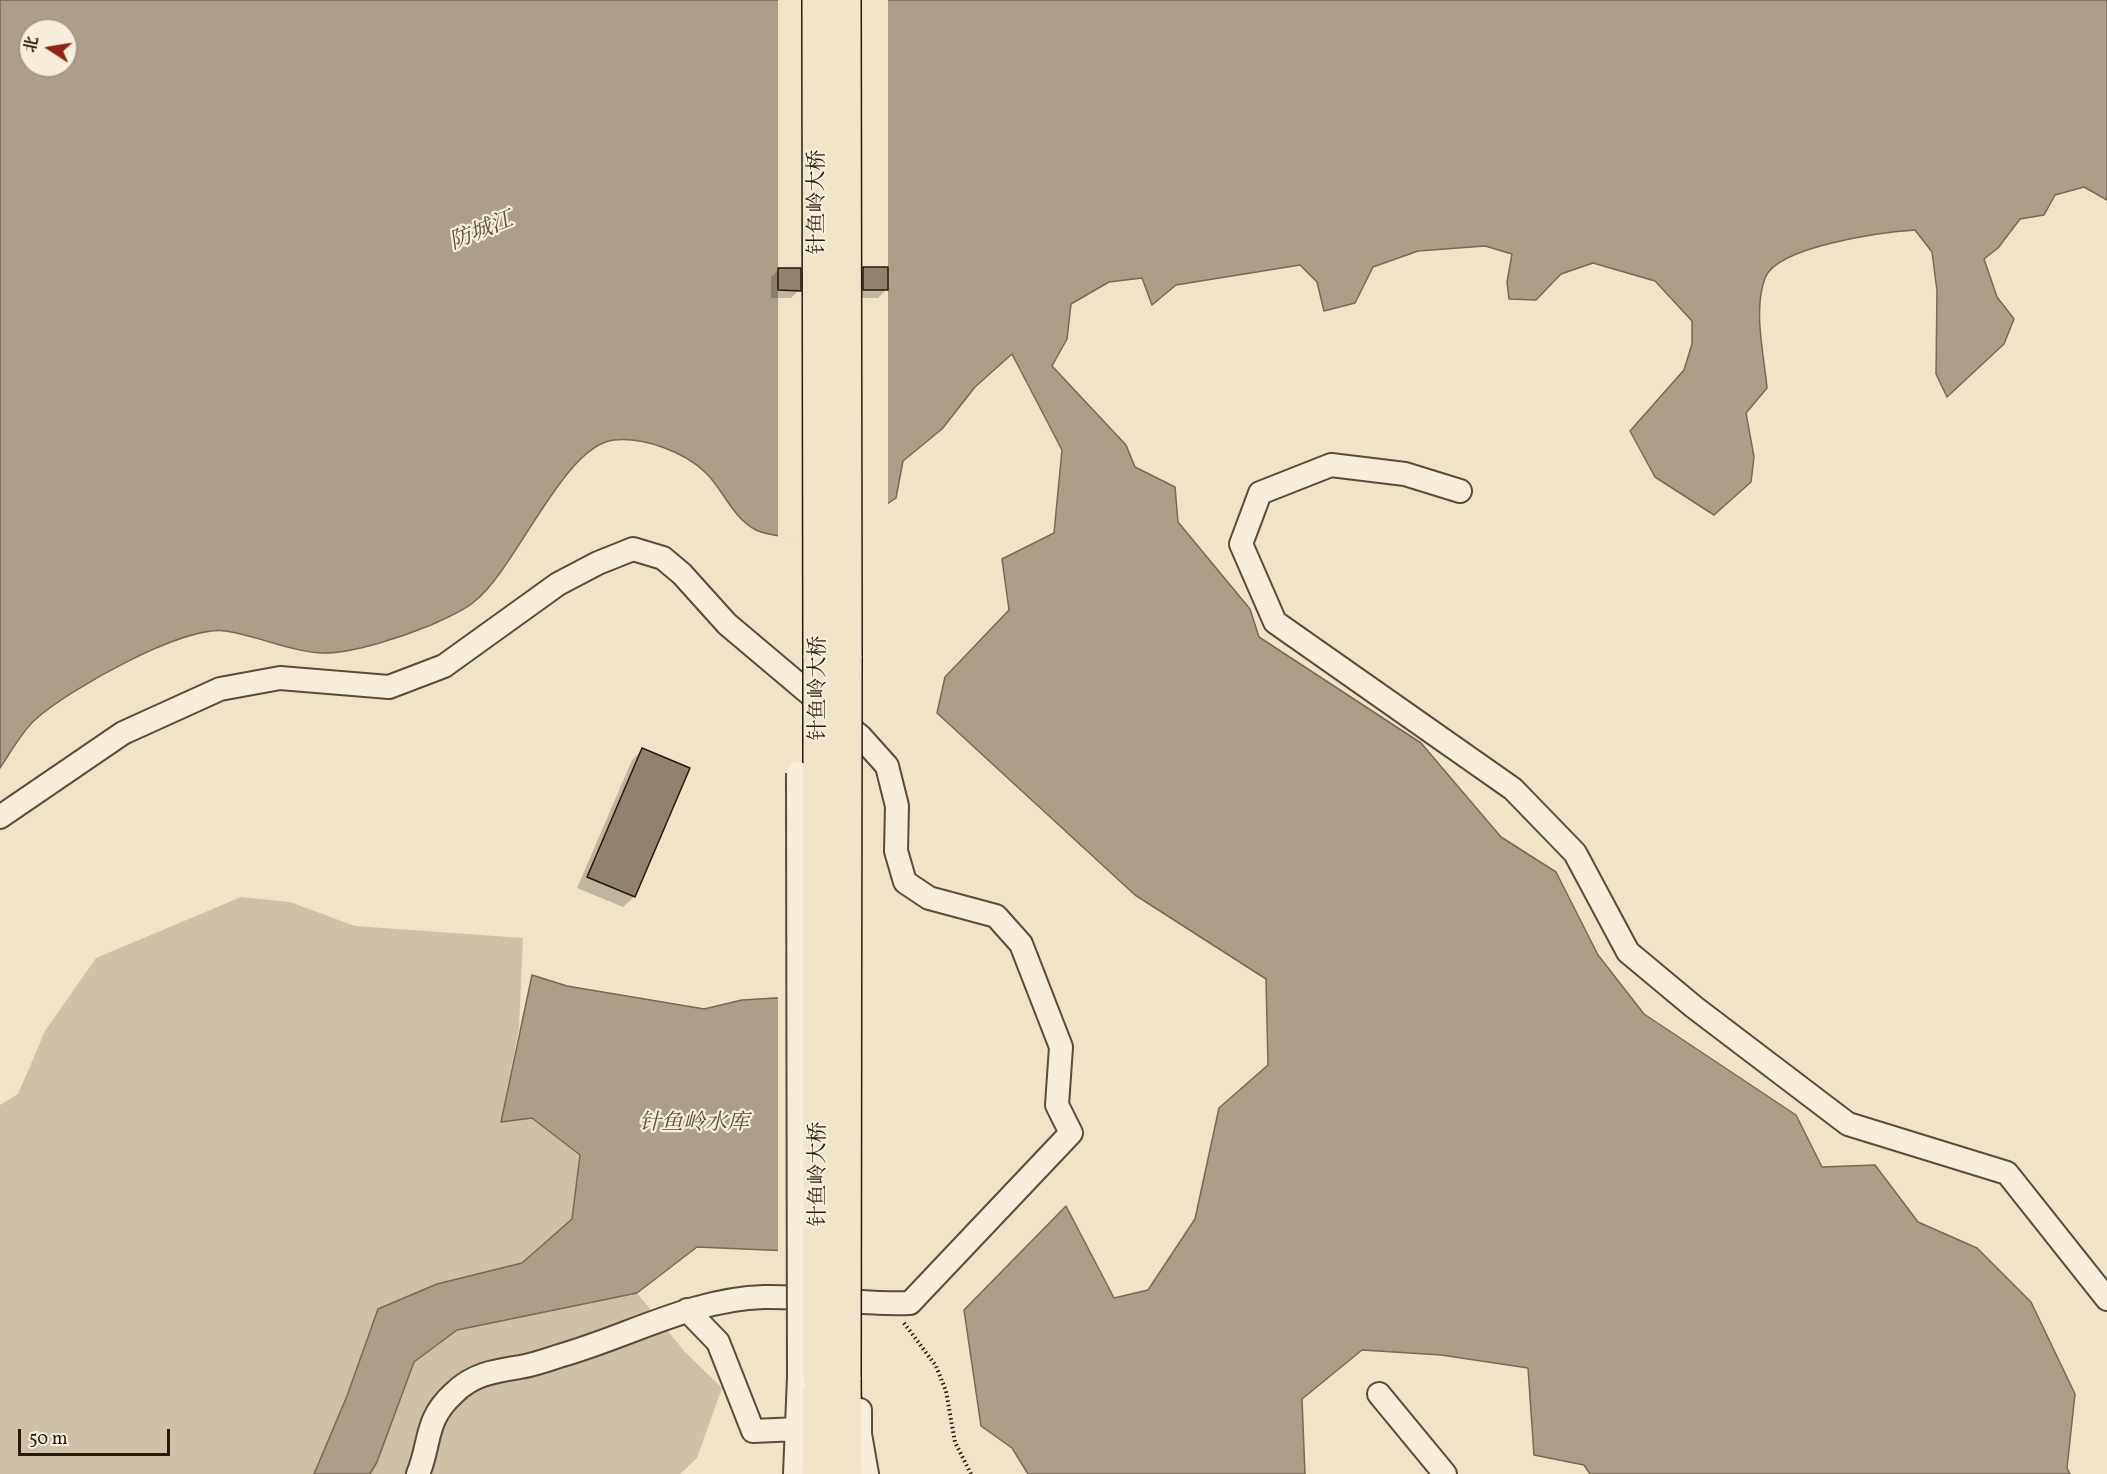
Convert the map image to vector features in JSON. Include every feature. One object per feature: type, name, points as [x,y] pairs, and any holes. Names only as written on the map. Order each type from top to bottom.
[{"type":"main road","name":"针鱼岭大桥","points":[[819,0],[831,1377]]},
{"type":"main road","name":"针鱼岭大桥","points":[[831,1377],[844,0]]},
{"type":"main road","points":[[819,1474],[831,1377]]},
{"type":"main road","points":[[831,1377],[845,1474]]},
{"type":"street","points":[[1460,491],[1405,474],[1331,465],[1260,493],[1241,544],[1275,622],[1513,789],[1575,853],[1629,952],[1694,1007],[1848,1124],[2007,1173],[2107,1299]]},
{"type":"street","points":[[0,817],[123,733],[220,689],[280,678],[389,687],[444,666],[558,584],[598,563],[633,549],[663,558],[682,573],[728,624],[861,737],[887,766],[897,806],[896,851],[905,882],[929,898],[996,916],[1021,944],[1061,1047],[1057,1105],[1071,1133],[910,1303],[890,1304],[763,1297],[687,1310],[575,1351],[520,1367],[491,1371],[465,1383],[442,1405],[434,1418],[418,1474]]},
{"type":"street","points":[[795,1474],[798,1429],[831,1377],[861,772]]},
{"type":"street","points":[[798,773],[831,1377],[860,1434],[867,1474]]},
{"type":"street","points":[[687,1310],[718,1342],[753,1431],[798,1429]]},
{"type":"street","points":[[1379,1394],[1445,1474]]},
{"type":"path","points":[[890,1304],[936,1366],[946,1391],[955,1442],[971,1474]]},
{"type":"shaded area","points":[[241,897],[290,902],[355,926],[523,938],[519,1028],[501,1121],[532,1118],[580,1156],[572,1219],[522,1263],[437,1284],[378,1309],[347,1396],[314,1474],[0,1474],[0,1105],[18,1094],[45,1031],[96,958]]},
{"type":"shaded area","points":[[637,1293],[685,1352],[722,1388],[697,1458],[680,1474],[370,1474],[377,1462],[414,1362],[457,1330]]},
{"type":"water","name":"防城江","points":[[0,0],[2107,0],[2107,200],[2084,187],[2055,195],[2044,215],[2020,219],[1998,248],[1984,259],[1997,297],[2014,319],[2004,344],[1947,397],[1936,374],[1937,291],[1932,252],[1915,230],[1833,243],[1789,257],[1774,267],[1765,278],[1762,291],[1760,318],[1767,388],[1746,413],[1754,457],[1751,482],[1714,515],[1655,477],[1630,431],[1684,370],[1692,344],[1692,321],[1655,281],[1593,263],[1561,274],[1536,300],[1509,299],[1507,282],[1512,254],[1485,246],[1418,251],[1373,267],[1355,303],[1324,311],[1317,282],[1300,265],[1176,285],[1152,305],[1142,278],[1109,282],[1071,304],[1067,339],[1052,366],[1126,445],[1135,467],[1175,487],[1178,522],[1250,609],[1259,637],[1421,743],[1501,837],[1556,872],[1598,955],[1644,1014],[1796,1115],[1822,1167],[1875,1165],[1918,1222],[1977,1248],[2031,1302],[2075,1394],[2067,1468],[2070,1474],[1590,1474],[1584,1465],[1534,1455],[1528,1368],[1441,1355],[1362,1350],[1302,1399],[1305,1474],[1028,1474],[1012,1448],[981,1426],[964,1310],[1066,1206],[1114,1298],[1148,1290],[1195,1219],[1219,1108],[1268,1065],[1266,979],[1135,895],[937,713],[945,677],[1009,610],[1002,559],[1054,533],[1062,450],[1012,354],[975,387],[942,429],[903,461],[896,498],[830,543],[756,530],[734,511],[712,480],[697,465],[676,453],[651,444],[614,440],[595,447],[577,463],[541,510],[491,585],[475,601],[460,611],[431,625],[392,639],[336,652],[300,650],[225,631],[206,632],[182,638],[127,662],[73,692],[36,719],[0,768]]},
{"type":"water","name":"针鱼岭水库","points":[[532,975],[567,986],[704,1009],[742,1000],[809,996],[813,1252],[697,1247],[637,1293],[457,1330],[414,1362],[377,1462],[370,1474],[314,1474],[347,1396],[378,1309],[437,1284],[522,1263],[572,1219],[580,1155],[532,1118],[501,1122]]},
{"type":"pier","points":[[778,0],[888,0],[888,507],[831,546],[778,537]]},
{"type":"pier","points":[[810,993],[813,1255],[778,1254],[778,995]]},
{"type":"building","points":[[863,267],[888,267],[888,290],[863,290]]},
{"type":"building","points":[[778,268],[801,268],[801,291],[778,290]]},
{"type":"building","points":[[642,748],[690,768],[635,897],[587,877]]}]
